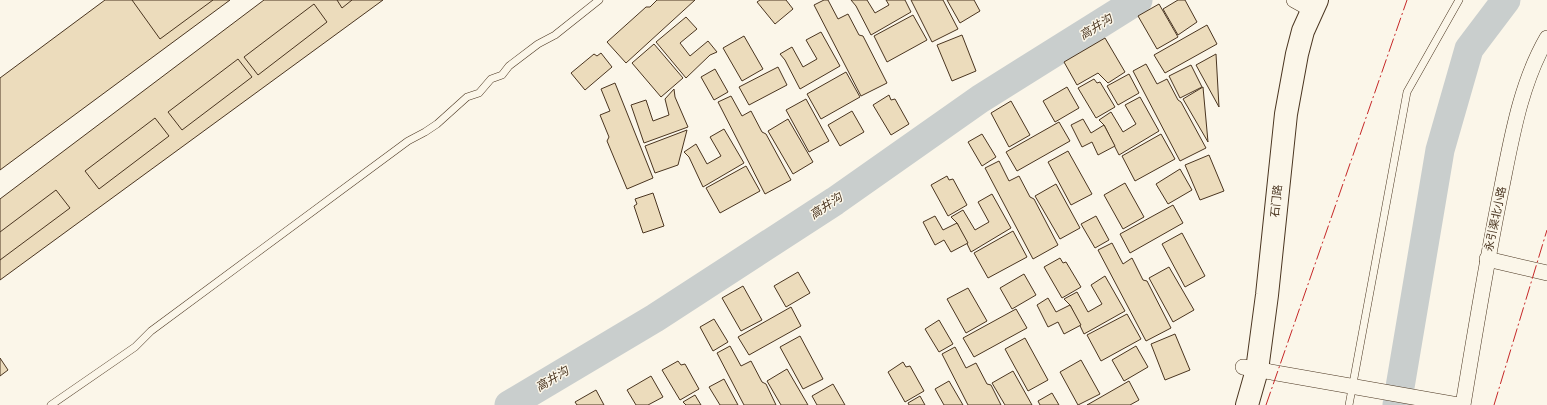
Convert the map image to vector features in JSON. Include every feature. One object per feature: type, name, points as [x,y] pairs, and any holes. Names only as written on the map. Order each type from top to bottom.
[{"type":"highway","name":"石门路","points":[[1247,405],[1250,368],[1267,295],[1286,114],[1297,54],[1303,31],[1304,3]]},
{"type":"highway","name":"石门路","points":[[1231,405],[1250,368]]},
{"type":"street","name":"永引渠北小路","points":[[1250,368],[1456,404],[1513,130],[1538,55],[1547,38]]},
{"type":"street","points":[[1486,259],[1547,273]]},
{"type":"lane","points":[[51,405],[135,347],[151,331],[408,141],[437,124],[467,97],[479,93],[491,79],[502,75],[509,66],[538,44],[555,36],[599,0]]},
{"type":"lane","points":[[1349,405],[1407,92],[1459,0]]},
{"type":"building","points":[[105,0],[230,0],[0,170],[0,78]]},
{"type":"building","points":[[132,0],[213,0],[160,39]]},
{"type":"building","points":[[264,0],[383,0],[0,280],[0,199]]},
{"type":"building","points":[[337,0],[352,0],[342,8]]},
{"type":"building","points":[[657,0],[695,0],[626,63],[607,42],[646,7],[650,7]]},
{"type":"building","points":[[760,0],[786,0],[793,9],[775,24],[757,2]]},
{"type":"building","points":[[824,0],[828,0],[838,19],[848,14],[859,35],[863,36],[887,83],[861,96],[814,5]]},
{"type":"building","points":[[851,0],[867,0],[875,13],[889,5],[886,0],[905,0],[911,12],[871,35],[856,6]]},
{"type":"building","points":[[911,0],[943,0],[958,29],[932,42]]},
{"type":"building","points":[[947,0],[974,0],[980,11],[960,23]]},
{"type":"building","points":[[1178,0],[1185,0],[1197,22],[1178,35],[1163,9]]},
{"type":"building","points":[[314,4],[327,22],[258,75],[244,57]]},
{"type":"building","points":[[1159,4],[1178,37],[1157,49],[1138,16]]},
{"type":"building","points":[[913,15],[927,40],[887,62],[874,36]]},
{"type":"building","points":[[686,17],[697,29],[680,43],[690,56],[708,41],[717,52],[710,55],[686,78],[656,42]]},
{"type":"building","points":[[1207,25],[1217,44],[1165,73],[1154,55]]},
{"type":"building","points":[[821,32],[840,66],[800,89],[785,60],[780,54],[792,47],[803,67],[817,59],[806,40]]},
{"type":"building","points":[[962,35],[976,71],[952,81],[937,45]]},
{"type":"building","points":[[744,36],[763,69],[742,81],[723,48]]},
{"type":"building","points":[[1105,38],[1125,72],[1108,83],[1098,73],[1077,85],[1064,62]]},
{"type":"building","points":[[654,44],[683,78],[661,97],[632,63]]},
{"type":"building","points":[[601,53],[612,67],[585,90],[571,73],[594,54],[597,56]]},
{"type":"building","points":[[1216,54],[1219,107],[1196,65]]},
{"type":"building","points":[[238,59],[252,77],[182,130],[168,112]]},
{"type":"building","points":[[1146,64],[1157,84],[1167,79],[1206,148],[1180,161],[1133,71]]},
{"type":"building","points":[[1191,65],[1202,87],[1180,98],[1169,76]]},
{"type":"building","points":[[778,67],[787,85],[749,105],[739,87]]},
{"type":"building","points":[[715,69],[728,92],[714,100],[701,77]]},
{"type":"building","points":[[846,72],[860,97],[821,119],[807,94]]},
{"type":"building","points":[[1129,74],[1139,93],[1118,105],[1107,86]]},
{"type":"building","points":[[1094,79],[1097,83],[1100,82],[1115,107],[1096,118],[1078,88]]},
{"type":"building","points":[[615,83],[653,178],[627,189],[607,141],[609,137],[600,115],[610,111],[601,89]]},
{"type":"building","points":[[1067,87],[1079,108],[1055,122],[1043,101]]},
{"type":"building","points":[[1203,87],[1208,142],[1183,99]]},
{"type":"building","points":[[674,89],[675,97],[688,127],[644,143],[631,105],[646,100],[653,121],[669,115],[665,99]]},
{"type":"building","points":[[889,95],[891,100],[895,99],[909,124],[891,135],[873,105]]},
{"type":"building","points":[[731,96],[742,116],[751,111],[762,132],[766,134],[791,180],[765,194],[718,102]]},
{"type":"building","points":[[1140,97],[1159,131],[1119,155],[1104,125],[1099,120],[1111,112],[1123,132],[1136,124],[1125,105]]},
{"type":"building","points":[[806,99],[829,141],[809,152],[786,110]]},
{"type":"building","points":[[1011,101],[1030,135],[1009,147],[991,113]]},
{"type":"building","points":[[852,111],[864,132],[840,146],[828,125]]},
{"type":"building","points":[[155,118],[169,136],[99,189],[85,171]]},
{"type":"building","points":[[788,119],[813,162],[793,174],[768,131]]},
{"type":"building","points":[[1083,119],[1091,133],[1104,125],[1115,146],[1098,155],[1092,142],[1082,147],[1071,125]]},
{"type":"building","points":[[1059,122],[1070,141],[1017,171],[1006,152]]},
{"type":"building","points":[[724,129],[744,163],[703,187],[689,157],[684,152],[696,144],[707,164],[721,156],[710,137]]},
{"type":"building","points":[[687,130],[678,165],[655,173],[645,146]]},
{"type":"building","points":[[982,134],[996,157],[982,166],[968,142]]},
{"type":"building","points":[[1161,134],[1175,159],[1135,181],[1122,156]]},
{"type":"building","points":[[1068,151],[1092,194],[1071,205],[1048,162]]},
{"type":"building","points":[[1209,155],[1224,191],[1200,200],[1185,165]]},
{"type":"building","points":[[999,161],[1009,181],[1019,176],[1030,197],[1034,199],[1058,245],[1033,259],[985,168]]},
{"type":"building","points":[[746,166],[760,191],[720,213],[706,188]]},
{"type":"building","points":[[1180,169],[1192,190],[1168,204],[1156,184]]},
{"type":"building","points":[[947,176],[949,180],[953,179],[967,205],[948,216],[931,185]]},
{"type":"building","points":[[1125,183],[1144,217],[1123,229],[1104,195]]},
{"type":"building","points":[[1056,184],[1080,228],[1060,239],[1035,196]]},
{"type":"building","points":[[56,190],[70,208],[0,260],[0,232]]},
{"type":"building","points":[[653,193],[664,226],[643,233],[634,206],[637,204],[635,199]]},
{"type":"building","points":[[992,194],[1011,228],[971,252],[957,223],[951,217],[963,210],[975,230],[989,222],[978,202]]},
{"type":"building","points":[[1173,205],[1183,223],[1130,253],[1120,234]]},
{"type":"building","points":[[935,216],[943,230],[957,223],[968,243],[951,252],[944,240],[935,245],[923,222]]},
{"type":"building","points":[[1096,216],[1109,240],[1095,248],[1081,224]]},
{"type":"building","points":[[1013,231],[1027,257],[988,278],[974,253]]},
{"type":"building","points":[[1182,233],[1205,276],[1185,287],[1162,244]]},
{"type":"building","points":[[1112,243],[1123,264],[1132,258],[1143,280],[1147,281],[1171,328],[1146,341],[1098,250]]},
{"type":"building","points":[[1060,258],[1063,263],[1066,262],[1081,287],[1062,298],[1044,267]]},
{"type":"building","points":[[1169,267],[1194,310],[1173,322],[1149,278]]},
{"type":"building","points":[[798,272],[810,293],[786,307],[774,286]]},
{"type":"building","points":[[1024,274],[1036,295],[1012,309],[1000,288]]},
{"type":"building","points":[[1105,276],[1125,311],[1084,334],[1070,305],[1064,299],[1077,292],[1088,312],[1102,304],[1091,285]]},
{"type":"building","points":[[743,286],[762,320],[741,331],[722,298]]},
{"type":"building","points":[[968,288],[987,321],[966,333],[947,299]]},
{"type":"building","points":[[1048,298],[1056,312],[1070,305],[1081,325],[1064,334],[1058,322],[1048,327],[1037,305]]},
{"type":"building","points":[[791,307],[801,326],[749,355],[738,337]]},
{"type":"building","points":[[1016,309],[1027,328],[974,357],[963,338]]},
{"type":"building","points":[[1127,314],[1141,339],[1101,361],[1087,335]]},
{"type":"building","points":[[714,319],[728,342],[713,351],[700,327]]},
{"type":"building","points":[[939,320],[953,344],[939,352],[925,329]]},
{"type":"building","points":[[1175,334],[1190,370],[1165,380],[1151,344]]},
{"type":"building","points":[[800,336],[823,379],[803,389],[780,347]]},
{"type":"building","points":[[1025,338],[1048,380],[1028,391],[1005,349]]},
{"type":"building","points":[[730,346],[741,366],[751,361],[762,382],[766,384],[776,405],[744,405],[717,353]]},
{"type":"building","points":[[1136,346],[1148,367],[1124,381],[1112,360]]},
{"type":"building","points":[[955,347],[966,368],[976,363],[987,384],[991,385],[1001,405],[968,405],[942,354]]},
{"type":"building","points":[[0,358],[8,370],[0,376]]},
{"type":"building","points":[[1081,360],[1100,394],[1078,405],[1060,372]]},
{"type":"building","points":[[678,361],[681,365],[685,364],[699,389],[680,400],[662,370]]},
{"type":"building","points":[[903,362],[906,367],[910,366],[924,391],[905,402],[888,372]]},
{"type":"building","points":[[787,369],[808,405],[781,405],[767,381]]},
{"type":"building","points":[[1013,371],[1032,405],[1005,405],[992,383]]},
{"type":"building","points":[[651,376],[663,397],[648,405],[636,405],[627,390]]},
{"type":"building","points":[[724,379],[738,405],[720,405],[709,387]]},
{"type":"building","points":[[949,381],[963,405],[944,405],[935,389]]},
{"type":"building","points":[[1129,381],[1139,400],[1130,405],[1087,405]]},
{"type":"building","points":[[833,384],[845,405],[817,405],[812,396]]},
{"type":"building","points":[[596,390],[604,405],[577,405],[575,402]]},
{"type":"building","points":[[1052,393],[1059,405],[1040,405],[1038,401]]},
{"type":"building","points":[[695,395],[701,405],[686,405],[683,402]]},
{"type":"building","points":[[920,396],[925,405],[909,405],[908,403]]},
{"type":"waterway","name":"高井沟","points":[[509,405],[655,318],[835,201],[980,99],[1138,0]]},
{"type":"waterway","points":[[1397,405],[1440,150],[1469,49],[1506,0]]},
{"type":"power","points":[[1266,405],[1407,0]]},
{"type":"power","points":[[1494,405],[1547,230]]}]
